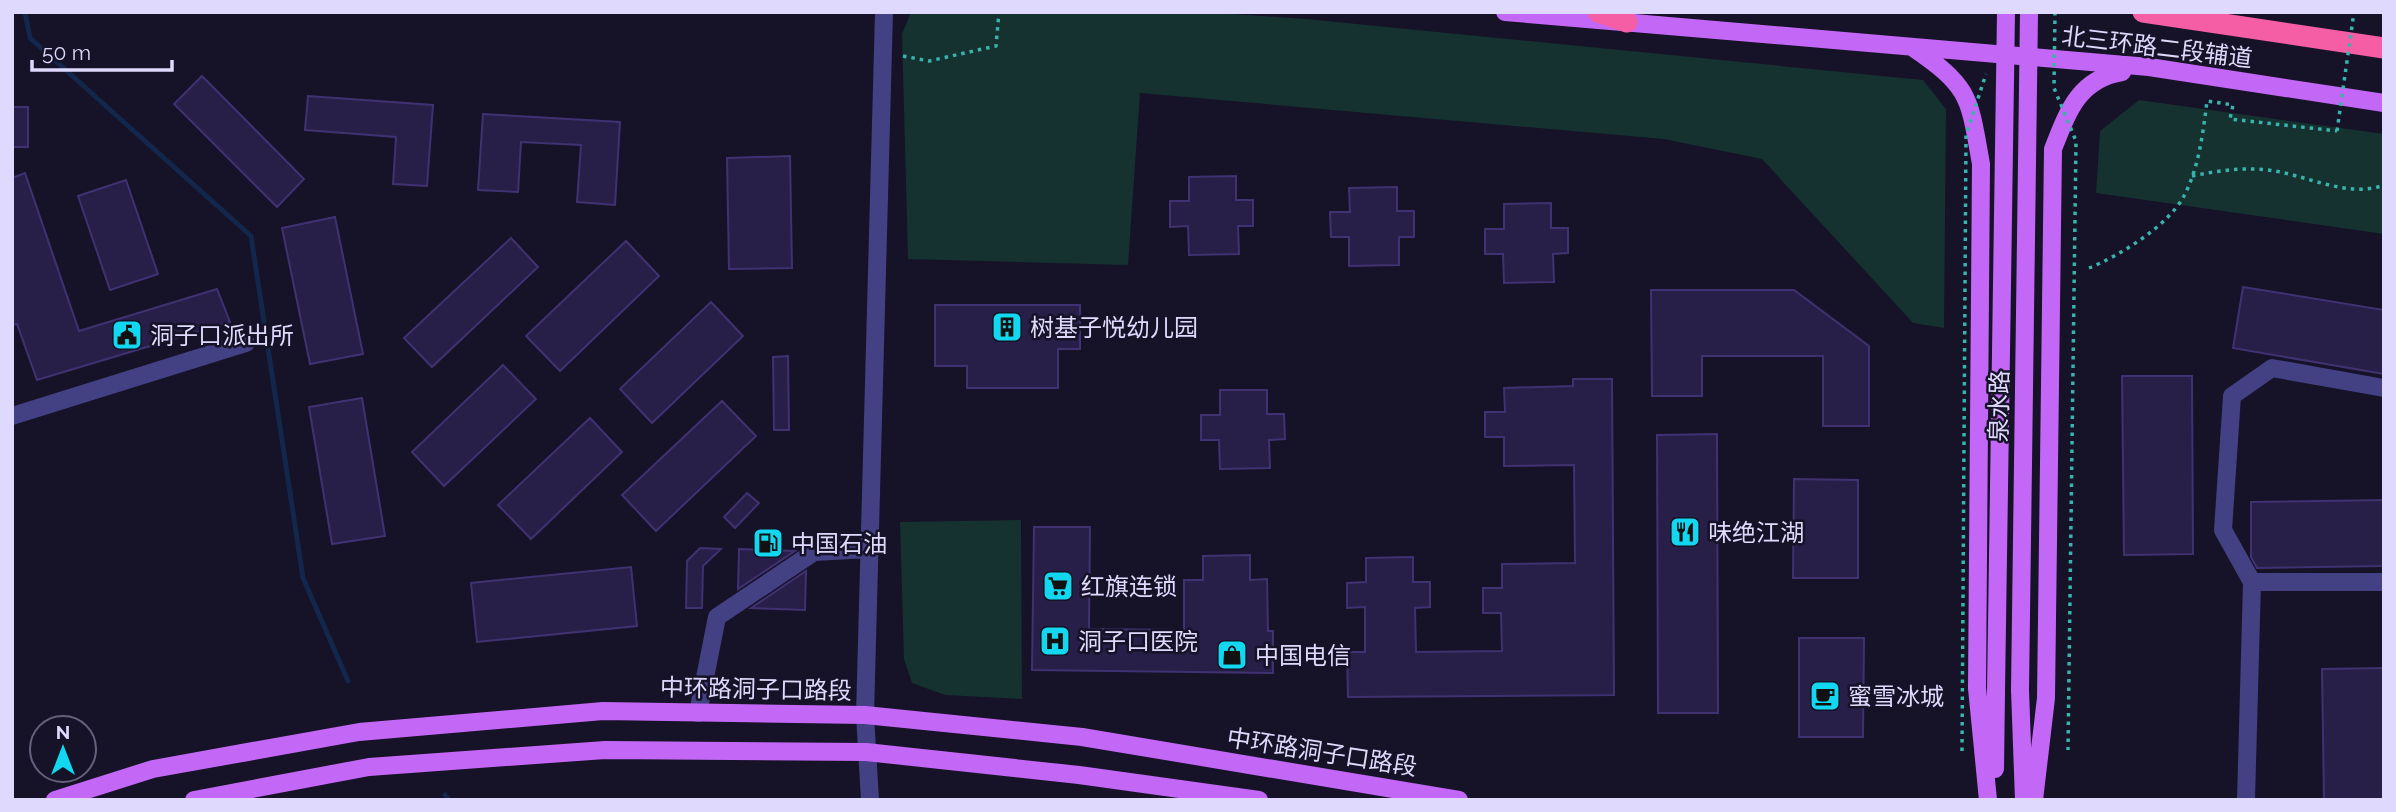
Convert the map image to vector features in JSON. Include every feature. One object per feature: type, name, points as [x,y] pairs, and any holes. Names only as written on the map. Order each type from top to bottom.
[{"type":"highway","points":[[1598,12],[1627,22]]},
{"type":"highway","points":[[2143,12],[2384,48]]},
{"type":"main road","name":"北三环路二段辅道","points":[[1505,12],[1909,45],[2149,68],[2384,103]]},
{"type":"main road","points":[[1995,800],[2006,12]]},
{"type":"main road","name":"泉水路","points":[[2024,800],[2020,690],[2029,12]]},
{"type":"main road","points":[[1909,45],[1943,68],[1965,92],[1981,164],[1977,688],[1988,800]]},
{"type":"main road","points":[[2034,800],[2046,698],[2053,149],[2065,118],[2081,92],[2102,75],[2149,68]]},
{"type":"main road","name":"中环路洞子口路段","points":[[55,800],[153,769],[359,732],[603,711],[865,715],[1082,737],[1459,800]]},
{"type":"main road","points":[[194,800],[369,767],[591,751],[866,752],[1079,775],[1259,800]]},
{"type":"street","points":[[870,800],[865,715],[884,12]]},
{"type":"street","points":[[12,416],[246,343]]},
{"type":"street","points":[[2246,800],[2252,582],[2223,530],[2232,397],[2272,368],[2384,388]]},
{"type":"street","points":[[698,713],[717,617],[814,552],[869,549]]},
{"type":"street","points":[[2252,582],[2384,582]]},
{"type":"path","points":[[903,56],[929,61],[996,46],[999,12]]},
{"type":"path","points":[[1095,12],[1105,13]]},
{"type":"path","points":[[2055,12],[2054,88],[2076,141],[2068,750]]},
{"type":"path","points":[[2089,268],[2115,257],[2160,222],[2183,199],[2192,176],[2207,101],[2233,104],[2230,119],[2337,131],[2354,12]]},
{"type":"path","points":[[1962,751],[1966,135],[1986,75],[1986,63]]},
{"type":"path","points":[[2192,176],[2233,169],[2267,170],[2352,190],[2372,190],[2384,185]]},
{"type":"green space","points":[[911,12],[1205,12],[1306,19],[1923,80],[1946,109],[1944,328],[1913,323],[1762,159],[1664,139],[1140,93],[1128,265],[908,259],[902,34]]},
{"type":"green space","points":[[2139,100],[2384,134],[2384,234],[2096,193],[2100,131]]},
{"type":"green space","points":[[1021,520],[1022,699],[945,695],[912,683],[904,659],[900,522]]},
{"type":"building","points":[[202,76],[304,179],[277,207],[174,104]]},
{"type":"building","points":[[308,96],[433,105],[427,186],[393,184],[396,137],[305,130]]},
{"type":"building","points":[[12,107],[28,107],[28,147],[12,147]]},
{"type":"building","points":[[483,114],[620,122],[615,205],[577,202],[581,145],[521,142],[518,192],[478,190]]},
{"type":"building","points":[[790,156],[792,268],[729,269],[727,158]]},
{"type":"building","points":[[25,173],[79,331],[217,289],[230,322],[37,380],[17,324],[12,325],[12,178]]},
{"type":"building","points":[[1236,176],[1236,200],[1253,200],[1253,226],[1238,226],[1239,254],[1189,255],[1188,226],[1170,227],[1170,201],[1189,201],[1189,177]]},
{"type":"building","points":[[126,180],[158,274],[110,290],[78,196]]},
{"type":"building","points":[[1397,187],[1397,211],[1414,211],[1414,237],[1399,237],[1399,265],[1349,266],[1349,237],[1331,237],[1330,212],[1350,212],[1349,188]]},
{"type":"building","points":[[1551,203],[1551,228],[1568,228],[1568,253],[1553,254],[1554,282],[1504,283],[1503,254],[1485,254],[1485,229],[1504,229],[1504,204]]},
{"type":"building","points":[[335,217],[363,354],[310,364],[282,228]]},
{"type":"building","points":[[511,238],[538,267],[432,367],[404,338]]},
{"type":"building","points":[[626,241],[659,276],[560,371],[526,336]]},
{"type":"building","points":[[2243,287],[2384,310],[2384,374],[2233,348]]},
{"type":"building","points":[[1651,290],[1794,290],[1869,346],[1869,426],[1823,426],[1823,356],[1702,356],[1702,396],[1652,396]]},
{"type":"building","points":[[711,302],[743,336],[652,423],[620,389]]},
{"type":"building","name":"树基子悦幼儿园","points":[[935,305],[1080,305],[1080,349],[1058,349],[1058,388],[967,388],[967,366],[935,366]]},
{"type":"building","points":[[788,356],[789,430],[774,430],[773,357]]},
{"type":"building","points":[[503,365],[536,399],[444,486],[412,452]]},
{"type":"building","points":[[2122,376],[2192,376],[2193,554],[2124,555]]},
{"type":"building","points":[[1573,379],[1612,379],[1614,695],[1348,697],[1347,652],[1365,652],[1365,607],[1347,608],[1347,583],[1366,582],[1366,558],[1413,557],[1413,582],[1430,582],[1430,607],[1415,608],[1416,652],[1502,651],[1501,613],[1483,613],[1483,588],[1502,588],[1502,564],[1575,563],[1574,465],[1504,466],[1504,437],[1485,437],[1485,412],[1505,412],[1504,388],[1573,386]]},
{"type":"building","points":[[1220,390],[1267,390],[1267,414],[1284,414],[1285,439],[1269,440],[1270,468],[1220,469],[1219,440],[1201,440],[1201,415],[1220,415]]},
{"type":"building","points":[[362,398],[385,536],[332,544],[309,407]]},
{"type":"building","points":[[722,401],[756,436],[656,531],[622,495]]},
{"type":"building","points":[[590,418],[622,452],[531,539],[498,505]]},
{"type":"building","points":[[1717,434],[1718,713],[1658,713],[1657,435]]},
{"type":"building","points":[[1794,479],[1858,480],[1858,578],[1793,578]]},
{"type":"building","points":[[747,493],[759,503],[735,528],[724,517]]},
{"type":"building","points":[[2384,500],[2384,566],[2257,568],[2251,557],[2251,502]]},
{"type":"building","points":[[1034,527],[1090,527],[1089,629],[1184,630],[1184,580],[1203,580],[1203,556],[1250,555],[1250,580],[1267,579],[1268,631],[1273,631],[1273,673],[1032,670]]},
{"type":"building","points":[[700,548],[721,549],[703,566],[702,608],[686,608],[687,561]]},
{"type":"building","points":[[739,549],[795,551],[738,589]]},
{"type":"building","points":[[631,567],[637,626],[477,642],[471,583]]},
{"type":"building","points":[[806,571],[805,610],[751,608]]},
{"type":"building","points":[[1799,638],[1864,638],[1863,737],[1799,737]]},
{"type":"building","points":[[2384,668],[2384,800],[2324,800],[2322,669]]},
{"type":"waterway","points":[[25,12],[30,38],[251,236],[303,578],[348,681]]},
{"type":"waterway","points":[[445,795],[449,800]]},
{"type":"place","name":"树基子悦幼儿园","points":[[1007,327]]},
{"type":"place","name":"洞子口派出所","points":[[127,335]]},
{"type":"place","name":"味绝江湖","points":[[1685,532]]},
{"type":"place","name":"中国石油","points":[[768,543]]},
{"type":"place","name":"红旗连锁","points":[[1058,586]]},
{"type":"place","name":"洞子口医院","points":[[1055,641]]},
{"type":"place","name":"中国电信","points":[[1232,655]]},
{"type":"place","name":"蜜雪冰城","points":[[1825,696]]}]
